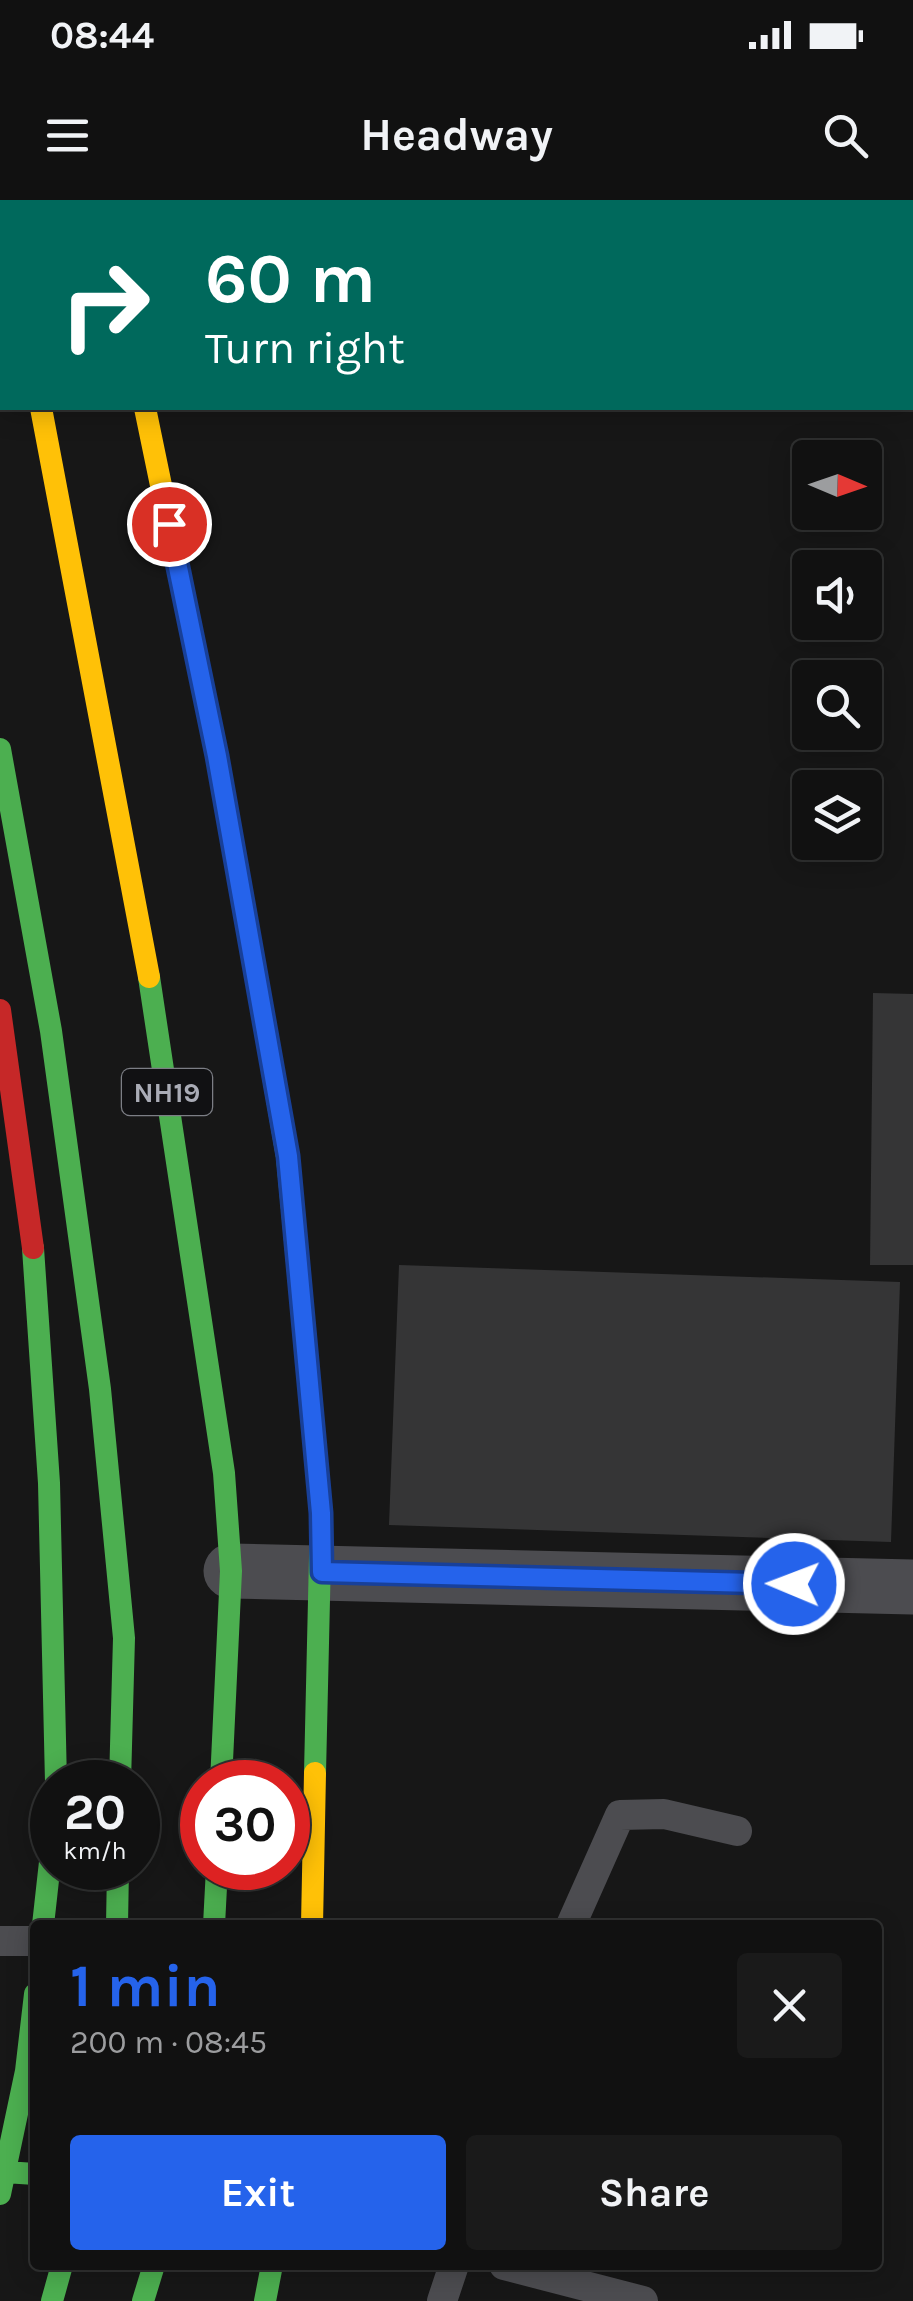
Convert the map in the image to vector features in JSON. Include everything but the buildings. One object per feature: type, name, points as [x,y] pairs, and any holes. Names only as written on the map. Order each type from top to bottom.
[{"type":"main road","name":"NH19","points":[[41,410],[147,965],[208,1356],[232,1571],[222,1760]]},
{"type":"main road","points":[[145,410],[217,756],[288,1156],[321,1513],[312,1920]]},
{"type":"main road","points":[[0,749],[51,1031],[100,1389],[124,1638],[121,1760]]},
{"type":"main road","points":[[0,1010],[10,1139],[33,1247],[49,1484],[55,1760]]},
{"type":"main road","points":[[44,1920],[47,1890]]},
{"type":"main road","points":[[116,1920],[117,1890]]},
{"type":"main road","points":[[214,1920],[216,1890]]},
{"type":"main road","points":[[30,2037],[2,2183],[30,2175]]},
{"type":"main road","points":[[52,2301],[61,2270]]},
{"type":"main road","points":[[143,2301],[152,2270]]},
{"type":"main road","points":[[265,2301],[271,2270]]},
{"type":"street","points":[[232,1571],[913,1586]]},
{"type":"lane","points":[[573,1920],[620,1816],[664,1814],[737,1831]]},
{"type":"lane","points":[[0,1941],[30,1940]]},
{"type":"lane","points":[[442,2301],[452,2270]]},
{"type":"lane","points":[[523,2270],[642,2301]]},
{"type":"traffic: fast","points":[[0,749],[51,1031],[100,1389],[124,1638],[121,1760]]},
{"type":"traffic: fast","points":[[149,977],[224,1473],[231,1571],[222,1760]]},
{"type":"traffic: fast","points":[[268,1047],[287,1157],[321,1513],[315,1773]]},
{"type":"traffic: fast","points":[[33,1248],[49,1483],[55,1760]]},
{"type":"traffic: fast","points":[[44,1920],[47,1890]]},
{"type":"traffic: fast","points":[[117,1920],[118,1890]]},
{"type":"traffic: fast","points":[[214,1920],[216,1890]]},
{"type":"traffic: fast","points":[[0,2194],[30,2037]]},
{"type":"traffic: fast","points":[[5,2172],[30,2174]]},
{"type":"traffic: fast","points":[[52,2301],[61,2270]]},
{"type":"traffic: fast","points":[[143,2301],[152,2270]]},
{"type":"traffic: fast","points":[[265,2301],[271,2270]]},
{"type":"traffic: slow","points":[[41,410],[149,977]]},
{"type":"traffic: slow","points":[[145,410],[217,756],[268,1047]]},
{"type":"traffic: slow","points":[[312,1920],[315,1773]]},
{"type":"traffic: jam","points":[[0,1010],[33,1248]]},
{"type":"route","points":[[169,524],[217,756],[288,1156],[321,1513],[322,1572],[794,1584]]}]
